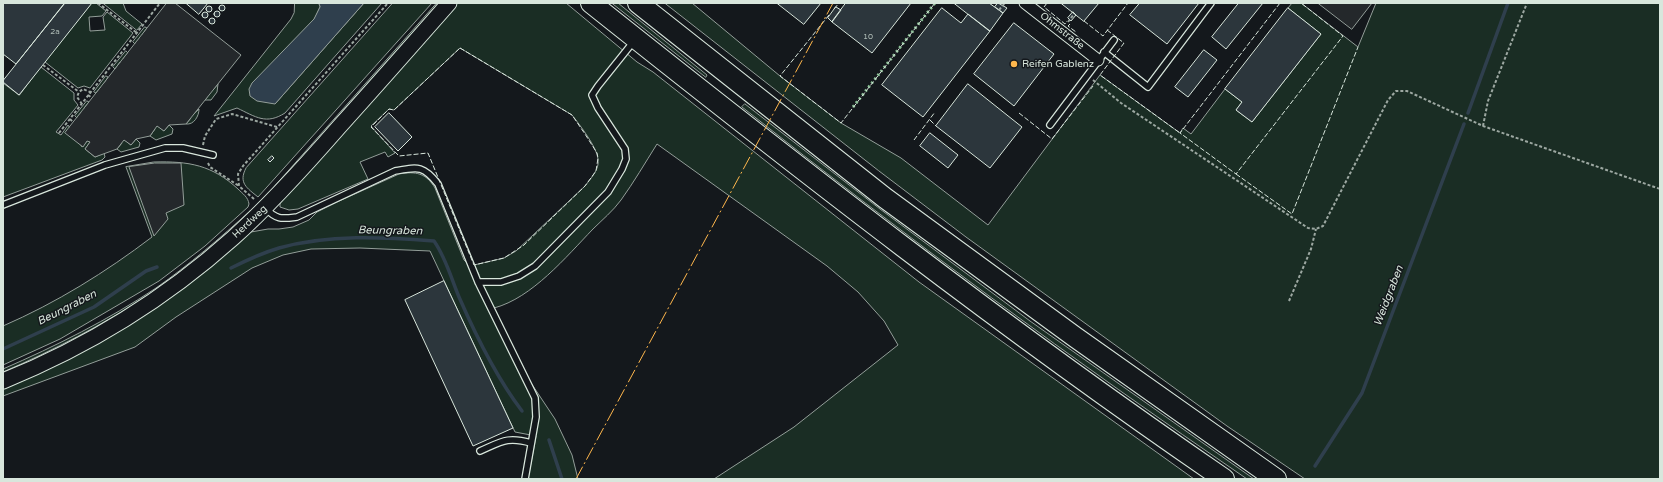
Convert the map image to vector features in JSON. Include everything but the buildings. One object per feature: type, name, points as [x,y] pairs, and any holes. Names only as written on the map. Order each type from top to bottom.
[{"type":"highway","points":[[591,3],[844,202],[970,298],[1224,479]]},
{"type":"highway","points":[[638,3],[885,198],[1081,342],[1276,479]]},
{"type":"main road","name":"Herdweg","points":[[3,381],[112,327],[143,307],[206,261],[265,208],[293,180],[449,3]]},
{"type":"street","name":"Ohmstraße","points":[[1025,3],[1101,56]]},
{"type":"lane","points":[[1101,56],[1148,87],[1211,3]]},
{"type":"lane","points":[[478,282],[501,282],[520,276],[535,266],[608,192],[626,159],[625,149],[598,108],[592,95],[636,39]]},
{"type":"lane","points":[[1050,125],[1114,40]]},
{"type":"lane","points":[[3,205],[105,165],[150,151],[174,147],[201,151],[213,155]]},
{"type":"lane","points":[[265,208],[274,216],[283,219],[297,217],[395,171],[410,168],[428,172],[438,184],[478,282],[535,398],[536,417],[525,479]]},
{"type":"lane","points":[[480,451],[507,439],[517,439],[531,443]]},
{"type":"path","points":[[98,3],[137,33]]},
{"type":"path","points":[[59,133],[160,3]]},
{"type":"path","points":[[239,186],[238,174],[243,166],[388,3]]},
{"type":"path","points":[[999,10],[1004,3]]},
{"type":"path","points":[[1483,126],[1488,101],[1527,3]]},
{"type":"path","points":[[127,45],[131,48]]},
{"type":"path","points":[[43,65],[79,92]]},
{"type":"path","points":[[108,71],[112,74]]},
{"type":"path","points":[[1087,75],[1140,116],[1308,228],[1316,229],[1324,226],[1388,100],[1396,91],[1407,91],[1483,126],[1660,189]]},
{"type":"path","points":[[82,104],[77,97],[79,92],[83,89],[92,98]]},
{"type":"path","points":[[265,208],[239,186],[210,167],[201,151],[205,136],[216,119],[232,114],[277,127]]},
{"type":"path","points":[[70,119],[74,122]]},
{"type":"path","points":[[1289,301],[1311,249],[1316,229]]},
{"type":"green space","points":[[92,3],[96,3],[106,11],[102,16],[89,17],[90,31],[105,30],[103,17],[107,12],[133,33],[90,88],[84,86],[78,88],[45,62]]},
{"type":"green space","points":[[103,3],[123,3],[126,11],[142,24],[137,30]]},
{"type":"green space","points":[[295,3],[319,3],[320,7],[275,104],[364,3],[382,3],[285,113],[272,119],[266,119],[256,117],[237,108],[214,116],[291,19],[294,13]]},
{"type":"green space","points":[[393,3],[432,3],[258,197],[247,188],[243,181],[246,168]]},
{"type":"green space","points":[[437,3],[440,3],[315,144],[266,196]]},
{"type":"green space","points":[[458,3],[566,3],[637,62],[653,72],[919,282],[1194,479],[714,479],[794,427],[898,345],[884,321],[858,292],[827,266],[657,144],[618,204],[560,264],[535,286],[522,295],[508,303],[494,308],[527,377],[555,419],[572,455],[578,479],[528,479],[536,436],[515,432],[430,251],[360,248],[311,249],[283,255],[252,268],[176,317],[135,347],[3,396],[3,388],[251,232],[293,227],[309,220],[317,212],[337,202],[399,174],[420,174],[432,183],[464,260],[479,275],[474,265],[504,258],[516,251],[585,186],[597,168],[597,154],[587,136],[572,115],[460,48],[394,110],[389,109],[371,126],[395,153],[388,157],[385,152],[360,162],[368,179],[298,209],[289,210],[280,207],[280,200]]},
{"type":"green space","points":[[612,3],[618,3],[707,75],[706,77]]},
{"type":"green space","points":[[665,3],[692,3],[780,76],[841,123],[901,158],[988,225],[1100,75],[1180,133],[1183,128],[1191,134],[1225,89],[1242,102],[1236,110],[1252,122],[1321,34],[1288,8],[1292,3],[1301,3],[1358,47],[1376,3],[1660,3],[1660,479],[1305,479],[1227,426],[966,237],[879,171]]},
{"type":"green space","points":[[145,27],[147,28],[142,35],[213,90],[218,84],[217,92],[211,100],[205,100],[210,93],[140,38],[135,44],[133,42]]},
{"type":"green space","points":[[126,51],[128,53],[123,59],[193,115],[199,109],[194,122],[186,124],[191,118],[120,62],[115,69],[113,67]]},
{"type":"green space","points":[[41,67],[74,93],[74,100],[78,105],[56,132],[61,135],[68,125],[82,147],[88,140],[90,142],[85,149],[95,157],[104,153],[105,157],[102,160],[3,197],[3,83],[19,95]]},
{"type":"green space","points":[[106,76],[108,77],[104,84],[164,131],[169,125],[173,129],[172,134],[156,140],[150,136],[155,129],[101,87],[96,93],[94,92]]},
{"type":"green space","points":[[87,101],[89,102],[84,108],[131,145],[136,139],[140,143],[139,147],[121,152],[117,149],[122,143],[82,112],[77,118],[75,116]]},
{"type":"green space","points":[[745,104],[880,209],[1030,321],[1254,479],[1247,479],[991,298],[742,107]]},
{"type":"green space","points":[[154,162],[178,162],[199,166],[209,170],[228,181],[243,194],[249,204],[248,207],[205,246],[159,281],[60,339],[3,365],[3,326],[23,317],[80,286],[152,237],[126,167]]},
{"type":"green space","points":[[250,211],[250,213],[201,256],[175,277],[149,295],[114,317],[78,336],[3,372],[3,369],[62,342],[138,300],[204,251]]},
{"type":"shaded area","points":[[167,3],[175,3],[241,55],[186,124],[169,125],[164,131],[157,126],[150,136],[136,139],[131,145],[124,140],[117,149],[95,157],[85,149],[90,142],[87,141],[83,147],[65,133]]},
{"type":"shaded area","points":[[1318,3],[1372,3],[1352,29]]},
{"type":"shaded area","points":[[155,163],[181,163],[184,205],[166,213],[168,219],[154,236],[129,167]]},
{"type":"water","points":[[319,3],[364,3],[275,104],[257,101],[250,96],[249,89],[252,83],[314,19],[320,7]]},
{"type":"waterway","name":"Weidgraben","points":[[1468,113],[1508,3]]},
{"type":"waterway","name":"Weidgraben","points":[[1315,466],[1362,393],[1464,124]]},
{"type":"waterway","name":"Beungraben","points":[[231,268],[279,248],[317,240],[395,238],[434,241],[445,261],[472,326],[495,370],[522,411]]},
{"type":"waterway","name":"Beungraben","points":[[3,349],[94,307],[146,271],[157,267]]},
{"type":"waterway","name":"Weidgraben","points":[[549,440],[562,479]]},
{"type":"hedge","points":[[853,107],[935,3]]},
{"type":"fence","points":[[834,9],[839,3]]},
{"type":"fence","points":[[829,15],[780,76],[841,123],[935,3]]},
{"type":"fence","points":[[1047,3],[1044,7],[1065,24],[1067,21]]},
{"type":"fence","points":[[1084,21],[1103,36],[1128,3]]},
{"type":"fence","points":[[1280,3],[1180,133],[1236,174],[1343,36],[1301,3]]},
{"type":"fence","points":[[1070,24],[1068,26],[1076,32]]},
{"type":"fence","points":[[1107,30],[1124,43],[1100,75],[1180,133]]},
{"type":"fence","points":[[1236,174],[1292,214],[1358,47]]},
{"type":"fence","points":[[460,48],[572,115],[597,153],[598,158],[596,171],[585,186],[524,245],[504,258],[474,265],[428,153],[399,156],[371,127],[389,109],[394,110],[460,48]]},
{"type":"fence","points":[[1019,113],[1052,139],[1093,86]]},
{"type":"fence","points":[[914,140],[935,112]]},
{"type":"fence","points":[[930,120],[936,126]]},
{"type":"power","points":[[576,479],[833,3]]},
{"type":"place","name":"Reifen Gablenz","points":[[1014,64]]}]
